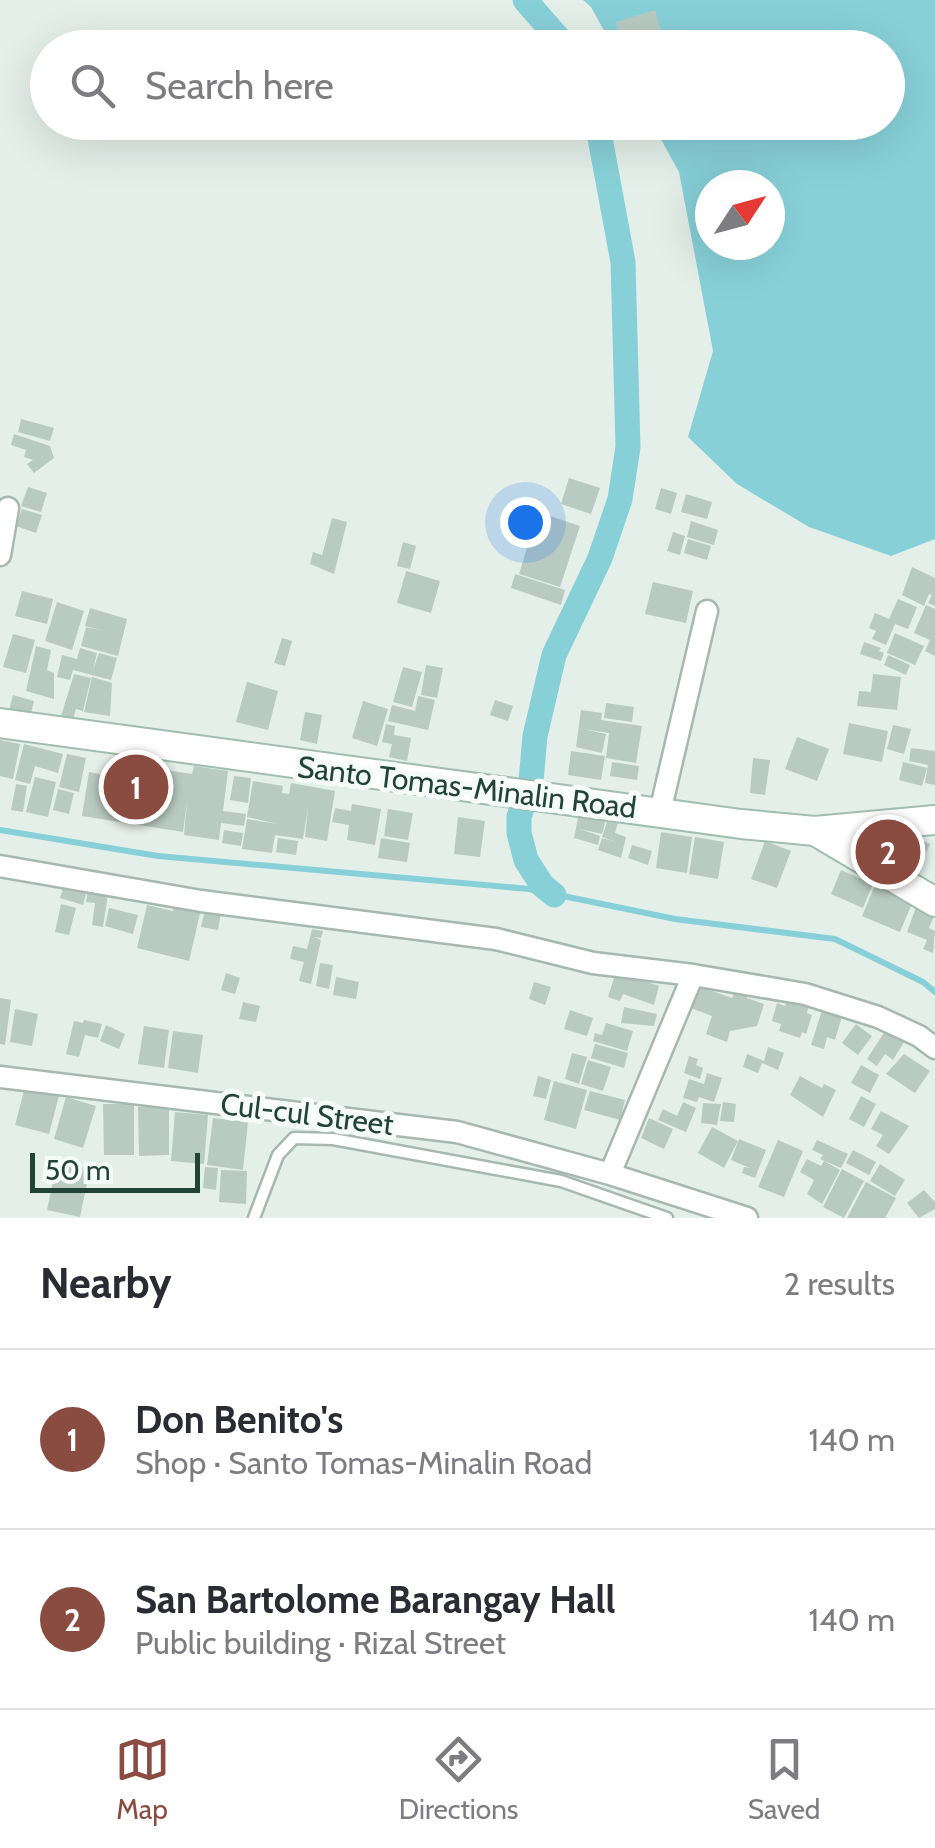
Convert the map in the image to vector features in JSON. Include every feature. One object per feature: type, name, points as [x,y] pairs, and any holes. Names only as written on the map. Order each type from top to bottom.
[{"type":"main road","name":"Santo Tomas-Minalin Road","points":[[0,723],[815,831],[935,820]]},
{"type":"main road","points":[[815,831],[935,902]]},
{"type":"street","points":[[0,555],[8,508]]},
{"type":"street","points":[[660,812],[707,611]]},
{"type":"street","points":[[0,866],[201,901],[496,939],[593,963],[693,974],[804,994],[878,1017],[920,1036],[935,1048]]},
{"type":"street","points":[[610,1174],[693,974]]},
{"type":"street","name":"Cul-cul Street","points":[[0,1077],[457,1132],[610,1174],[747,1218]]},
{"type":"lane","points":[[254,1218],[278,1155],[294,1138],[333,1138],[561,1180],[667,1218]]},
{"type":"water","points":[[583,0],[935,0],[935,539],[891,556],[809,527],[737,484],[688,437],[713,351],[696,260],[785,260],[785,170],[695,170],[695,256],[679,172],[661,140],[905,140],[905,30],[604,30]]},
{"type":"building","points":[[655,10],[661,30],[618,30],[616,22]]},
{"type":"building","points":[[21,419],[54,428],[50,441],[18,432]]},
{"type":"building","points":[[14,434],[50,446],[54,458],[34,473],[27,464],[33,460],[24,457],[26,450],[11,445]]},
{"type":"building","points":[[569,478],[600,488],[591,514],[561,504]]},
{"type":"building","points":[[28,487],[47,493],[41,512],[21,506]]},
{"type":"building","points":[[661,488],[677,493],[671,514],[655,509]]},
{"type":"building","points":[[686,494],[712,502],[707,519],[681,512]]},
{"type":"building","points":[[22,509],[42,515],[36,533],[16,526]]},
{"type":"building","points":[[538,512],[580,526],[560,587],[519,574]]},
{"type":"building","points":[[332,518],[347,522],[334,574],[310,564],[313,552],[322,555]]},
{"type":"building","points":[[691,521],[718,530],[714,545],[687,537]]},
{"type":"building","points":[[673,532],[685,536],[680,555],[667,551]]},
{"type":"building","points":[[688,539],[711,546],[707,560],[684,553]]},
{"type":"building","points":[[403,542],[416,546],[410,569],[397,566]]},
{"type":"building","points":[[912,567],[935,578],[935,606],[928,603],[932,595],[929,594],[924,606],[902,595]]},
{"type":"building","points":[[406,571],[440,581],[431,613],[397,603]]},
{"type":"building","points":[[515,574],[565,590],[561,605],[511,588]]},
{"type":"building","points":[[653,582],[693,591],[686,623],[645,614]]},
{"type":"building","points":[[22,591],[53,599],[47,624],[15,616]]},
{"type":"building","points":[[898,599],[917,607],[908,629],[895,624],[886,645],[872,639],[876,631],[869,628],[875,613],[889,619]]},
{"type":"building","points":[[57,602],[84,611],[72,650],[45,641]]},
{"type":"building","points":[[926,605],[935,609],[935,656],[925,651],[930,640],[914,633]]},
{"type":"building","points":[[90,608],[127,619],[118,656],[81,646],[86,627],[108,632],[85,626]]},
{"type":"building","points":[[895,633],[924,646],[915,665],[887,653]]},
{"type":"building","points":[[13,634],[35,640],[26,673],[3,667]]},
{"type":"building","points":[[282,638],[292,641],[285,666],[274,663]]},
{"type":"building","points":[[864,642],[881,648],[881,661],[860,654]]},
{"type":"building","points":[[36,646],[51,650],[47,670],[54,673],[54,699],[26,691]]},
{"type":"building","points":[[80,648],[97,653],[93,670],[99,653],[117,658],[111,680],[73,670],[70,680],[57,677],[62,655],[77,659]]},
{"type":"building","points":[[888,655],[910,665],[906,675],[884,665]]},
{"type":"building","points":[[426,665],[443,668],[437,698],[421,695]]},
{"type":"building","points":[[403,667],[422,672],[412,707],[393,702]]},
{"type":"building","points":[[74,674],[91,678],[83,711],[76,709],[73,720],[61,716]]},
{"type":"building","points":[[873,674],[901,677],[897,710],[857,706],[859,691],[871,692]]},
{"type":"building","points":[[92,677],[112,683],[110,716],[84,712]]},
{"type":"building","points":[[247,682],[278,691],[268,730],[236,722]]},
{"type":"building","points":[[13,695],[34,701],[30,717],[9,711]]},
{"type":"building","points":[[418,696],[435,700],[428,730],[388,721],[392,705],[415,711]]},
{"type":"building","points":[[495,700],[513,706],[508,721],[490,715]]},
{"type":"building","points":[[363,701],[388,709],[377,746],[352,738]]},
{"type":"building","points":[[606,703],[634,707],[632,722],[604,718]]},
{"type":"building","points":[[581,710],[602,713],[601,720],[642,726],[636,763],[606,758],[609,733],[583,729],[606,734],[602,753],[576,747]]},
{"type":"building","points":[[305,712],[322,715],[317,744],[300,740]]},
{"type":"building","points":[[849,723],[888,731],[882,762],[843,754]]},
{"type":"building","points":[[386,724],[395,726],[394,735],[411,738],[407,761],[389,757],[392,744],[382,742]]},
{"type":"building","points":[[893,725],[911,729],[904,754],[887,749]]},
{"type":"building","points":[[797,737],[829,749],[817,781],[785,769]]},
{"type":"building","points":[[0,740],[20,744],[13,779],[0,776]]},
{"type":"building","points":[[24,744],[63,754],[58,773],[35,766],[30,784],[15,780]]},
{"type":"building","points":[[911,748],[935,751],[935,785],[925,783],[928,765],[909,761]]},
{"type":"building","points":[[571,751],[605,756],[601,780],[568,775]]},
{"type":"building","points":[[67,754],[86,758],[79,792],[59,787]]},
{"type":"building","points":[[753,758],[770,760],[765,795],[750,793]]},
{"type":"building","points":[[108,761],[192,774],[194,766],[228,771],[223,811],[246,814],[244,826],[221,823],[219,840],[184,835],[187,802],[183,832],[82,816],[89,772],[106,775]]},
{"type":"building","points":[[612,762],[639,766],[637,780],[610,776]]},
{"type":"building","points":[[903,762],[927,768],[922,786],[899,780]]},
{"type":"building","points":[[234,776],[251,778],[248,803],[230,800]]},
{"type":"building","points":[[35,777],[56,782],[48,817],[26,812]]},
{"type":"building","points":[[253,781],[283,786],[282,793],[289,794],[291,783],[335,791],[327,841],[305,837],[308,808],[303,839],[275,835],[272,853],[242,849],[247,819],[278,824],[247,817]]},
{"type":"building","points":[[16,784],[27,786],[23,812],[11,810]]},
{"type":"building","points":[[58,789],[74,793],[69,814],[53,810]]},
{"type":"building","points":[[352,804],[381,809],[375,845],[347,840],[349,825],[332,822],[335,808],[351,811]]},
{"type":"building","points":[[388,809],[413,813],[408,840],[384,836]]},
{"type":"building","points":[[579,813],[606,819],[602,834],[580,829],[600,836],[598,845],[574,838]]},
{"type":"building","points":[[458,817],[485,821],[480,857],[454,854]]},
{"type":"building","points":[[608,819],[618,823],[615,833],[626,837],[621,858],[598,850],[602,838],[616,842],[602,837]]},
{"type":"building","points":[[224,830],[243,833],[241,846],[222,843]]},
{"type":"building","points":[[661,832],[692,837],[687,873],[656,868]]},
{"type":"building","points":[[695,837],[724,842],[718,879],[689,874]]},
{"type":"building","points":[[879,837],[907,851],[898,868],[870,854]]},
{"type":"building","points":[[278,838],[298,841],[296,855],[276,852]]},
{"type":"building","points":[[381,838],[410,843],[407,862],[378,858]]},
{"type":"building","points":[[917,838],[930,844],[917,874],[903,868]]},
{"type":"building","points":[[765,841],[791,851],[777,888],[751,879]]},
{"type":"building","points":[[632,845],[652,851],[648,865],[628,858]]},
{"type":"building","points":[[841,870],[873,884],[863,908],[831,894]]},
{"type":"building","points":[[80,885],[88,886],[83,905],[60,898],[63,889],[78,892]]},
{"type":"building","points":[[875,885],[913,901],[900,932],[862,916]]},
{"type":"building","points":[[88,890],[108,894],[103,927],[92,925],[95,903],[86,902]]},
{"type":"building","points":[[175,899],[202,905],[189,961],[137,948],[147,905],[173,911]]},
{"type":"building","points":[[61,904],[76,908],[69,935],[55,932]]},
{"type":"building","points":[[916,907],[935,914],[929,928],[935,931],[933,953],[923,949],[927,940],[907,932]]},
{"type":"building","points":[[109,908],[138,915],[133,934],[105,926]]},
{"type":"building","points":[[205,910],[221,913],[218,930],[201,927]]},
{"type":"building","points":[[312,929],[323,931],[321,938],[314,937],[321,940],[311,984],[299,981],[304,962],[290,959],[293,946],[307,949]]},
{"type":"building","points":[[320,963],[333,965],[329,989],[316,986]]},
{"type":"building","points":[[616,971],[659,986],[654,1005],[623,994],[620,1001],[608,997]]},
{"type":"building","points":[[226,973],[240,978],[235,994],[221,990]]},
{"type":"building","points":[[336,977],[359,982],[356,999],[333,995]]},
{"type":"building","points":[[534,982],[551,987],[545,1005],[529,999]]},
{"type":"building","points":[[739,984],[761,994],[759,999],[748,995],[747,998],[764,1004],[757,1026],[730,1031],[727,1042],[706,1034],[712,1016],[691,1008],[698,986],[732,998]]},
{"type":"building","points":[[788,997],[809,1004],[807,1013],[812,1015],[806,1034],[802,1032],[800,1038],[779,1031],[781,1024],[772,1021],[777,1003],[785,1006]]},
{"type":"building","points":[[0,998],[11,1000],[5,1045],[0,1044]]},
{"type":"building","points":[[243,1002],[260,1006],[256,1022],[239,1019]]},
{"type":"building","points":[[624,1007],[657,1014],[654,1026],[621,1023]]},
{"type":"building","points":[[15,1009],[38,1014],[32,1046],[10,1042]]},
{"type":"building","points":[[570,1010],[593,1018],[587,1036],[564,1029]]},
{"type":"building","points":[[822,1010],[842,1016],[835,1040],[827,1037],[824,1049],[811,1045]]},
{"type":"building","points":[[74,1021],[102,1024],[98,1038],[85,1035],[79,1057],[66,1054]]},
{"type":"building","points":[[606,1023],[633,1031],[627,1051],[593,1041],[595,1033],[602,1035]]},
{"type":"building","points":[[856,1024],[872,1036],[858,1055],[842,1043]]},
{"type":"building","points":[[106,1025],[125,1034],[119,1049],[100,1041]]},
{"type":"building","points":[[144,1026],[169,1030],[164,1068],[138,1064]]},
{"type":"building","points":[[173,1031],[203,1035],[198,1073],[168,1068]]},
{"type":"building","points":[[885,1031],[904,1042],[893,1060],[885,1054],[877,1066],[867,1059]]},
{"type":"building","points":[[595,1044],[628,1053],[624,1068],[591,1058]]},
{"type":"building","points":[[768,1047],[784,1053],[778,1070],[762,1063],[758,1073],[743,1067],[747,1054],[764,1061]]},
{"type":"building","points":[[572,1053],[587,1057],[579,1084],[565,1079]]},
{"type":"building","points":[[904,1054],[930,1071],[915,1093],[886,1074]]},
{"type":"building","points":[[689,1056],[698,1059],[696,1065],[703,1068],[700,1079],[684,1073]]},
{"type":"building","points":[[588,1060],[611,1067],[603,1091],[581,1084]]},
{"type":"building","points":[[861,1065],[879,1075],[870,1093],[851,1083]]},
{"type":"building","points":[[707,1073],[722,1078],[714,1102],[699,1097],[697,1102],[683,1098],[689,1079],[704,1084]]},
{"type":"building","points":[[538,1076],[551,1080],[546,1099],[533,1096]]},
{"type":"building","points":[[800,1076],[822,1088],[824,1084],[836,1090],[823,1117],[790,1095]]},
{"type":"building","points":[[554,1081],[587,1090],[576,1129],[544,1120]]},
{"type":"building","points":[[25,1087],[59,1096],[49,1134],[15,1125]]},
{"type":"building","points":[[590,1091],[625,1100],[620,1120],[584,1110]]},
{"type":"building","points":[[861,1096],[876,1104],[864,1127],[849,1119]]},
{"type":"building","points":[[66,1097],[96,1106],[83,1148],[54,1139]]},
{"type":"building","points":[[683,1102],[696,1108],[686,1132],[658,1120],[663,1109],[677,1116]]},
{"type":"building","points":[[723,1102],[736,1104],[734,1122],[720,1121]]},
{"type":"building","points":[[703,1103],[721,1104],[717,1125],[701,1123]]},
{"type":"building","points":[[103,1104],[134,1104],[134,1155],[104,1155]]},
{"type":"building","points":[[138,1107],[169,1107],[169,1155],[139,1156]]},
{"type":"building","points":[[881,1111],[909,1126],[889,1154],[876,1146],[883,1135],[871,1129]]},
{"type":"building","points":[[175,1112],[208,1115],[204,1164],[171,1161]]},
{"type":"building","points":[[213,1118],[248,1122],[243,1170],[207,1165]]},
{"type":"building","points":[[649,1118],[673,1129],[664,1149],[641,1138]]},
{"type":"building","points":[[712,1127],[738,1141],[724,1168],[698,1153]]},
{"type":"building","points":[[739,1139],[766,1150],[755,1178],[742,1173],[744,1167],[750,1168],[731,1160]]},
{"type":"building","points":[[778,1140],[803,1151],[784,1197],[758,1187]]},
{"type":"building","points":[[817,1140],[848,1154],[841,1168],[820,1159],[823,1155],[812,1150]]},
{"type":"building","points":[[853,1150],[876,1162],[869,1175],[846,1163]]},
{"type":"building","points":[[807,1159],[821,1166],[824,1161],[840,1170],[822,1204],[807,1194],[814,1180],[800,1172]]},
{"type":"building","points":[[57,1162],[90,1169],[80,1217],[47,1210]]},
{"type":"building","points":[[880,1164],[905,1180],[895,1196],[870,1181]]},
{"type":"building","points":[[205,1167],[218,1168],[216,1190],[203,1188]]},
{"type":"building","points":[[842,1169],[864,1181],[844,1218],[823,1207]]},
{"type":"building","points":[[221,1170],[247,1171],[246,1204],[219,1202]]},
{"type":"building","points":[[866,1182],[896,1198],[885,1218],[847,1218]]},
{"type":"building","points":[[924,1190],[935,1202],[935,1209],[919,1218],[907,1203]]},
{"type":"waterway","points":[[525,0],[551,30]]},
{"type":"waterway","points":[[554,895],[542,885],[526,860],[519,817],[531,781],[535,736],[554,655],[600,558],[620,499],[628,447],[623,262],[600,140]]},
{"type":"waterway","points":[[0,830],[158,856],[529,889],[675,919],[835,939],[923,982],[935,992]]},
{"type":"place","name":"Don Benito's","points":[[136,787]]},
{"type":"place","name":"San Bartolome Barangay Hall","points":[[888,852]]}]
